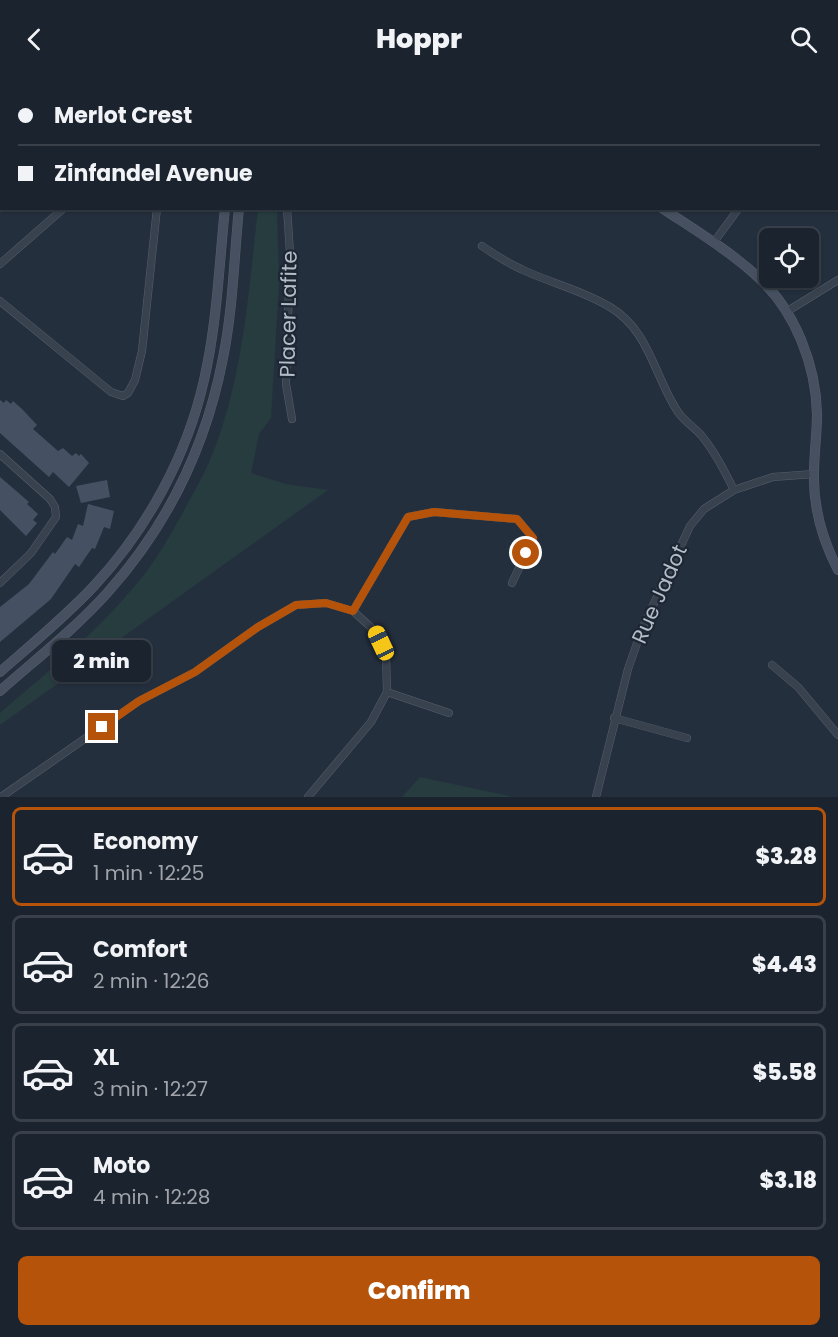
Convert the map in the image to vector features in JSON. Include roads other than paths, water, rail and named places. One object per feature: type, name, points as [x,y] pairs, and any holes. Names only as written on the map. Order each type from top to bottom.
[{"type":"main road","points":[[0,672],[68,612],[109,569],[154,506],[178,457],[199,400],[211,348],[225,210]]},
{"type":"main road","points":[[0,691],[73,627],[108,592],[144,547],[183,482],[210,412],[224,357],[239,210]]},
{"type":"main road","points":[[665,210],[714,242],[761,280],[786,312],[805,351],[815,388],[817,413],[815,505],[820,528],[838,570]]},
{"type":"street","points":[[0,264],[62,210]]},
{"type":"street","points":[[0,301],[111,392],[123,396],[128,393],[135,380],[141,351],[157,210]]},
{"type":"street","name":"Placer Lafite","points":[[287,210],[290,253],[286,384],[292,419]]},
{"type":"street","points":[[714,242],[738,210]]},
{"type":"street","points":[[482,246],[520,269],[575,290],[610,307],[634,326],[651,356],[667,394],[680,415],[700,434],[716,455],[734,489]]},
{"type":"street","points":[[786,312],[838,280]]},
{"type":"street","points":[[0,454],[50,499],[57,511],[56,517],[31,553],[0,583]]},
{"type":"street","name":"Rue Jadot","points":[[596,797],[628,669],[642,629],[690,526],[705,509],[734,489],[773,477],[814,474]]},
{"type":"street","points":[[353,611],[408,517],[434,512],[517,519],[533,538],[512,583]]},
{"type":"street","points":[[1,797],[139,701],[195,672],[258,627],[296,605],[326,603],[353,611],[375,630],[386,655],[387,692],[371,722],[308,797]]},
{"type":"street","points":[[771,665],[798,687],[838,735]]},
{"type":"street","points":[[387,692],[450,713]]},
{"type":"street","points":[[614,718],[687,738]]}]
